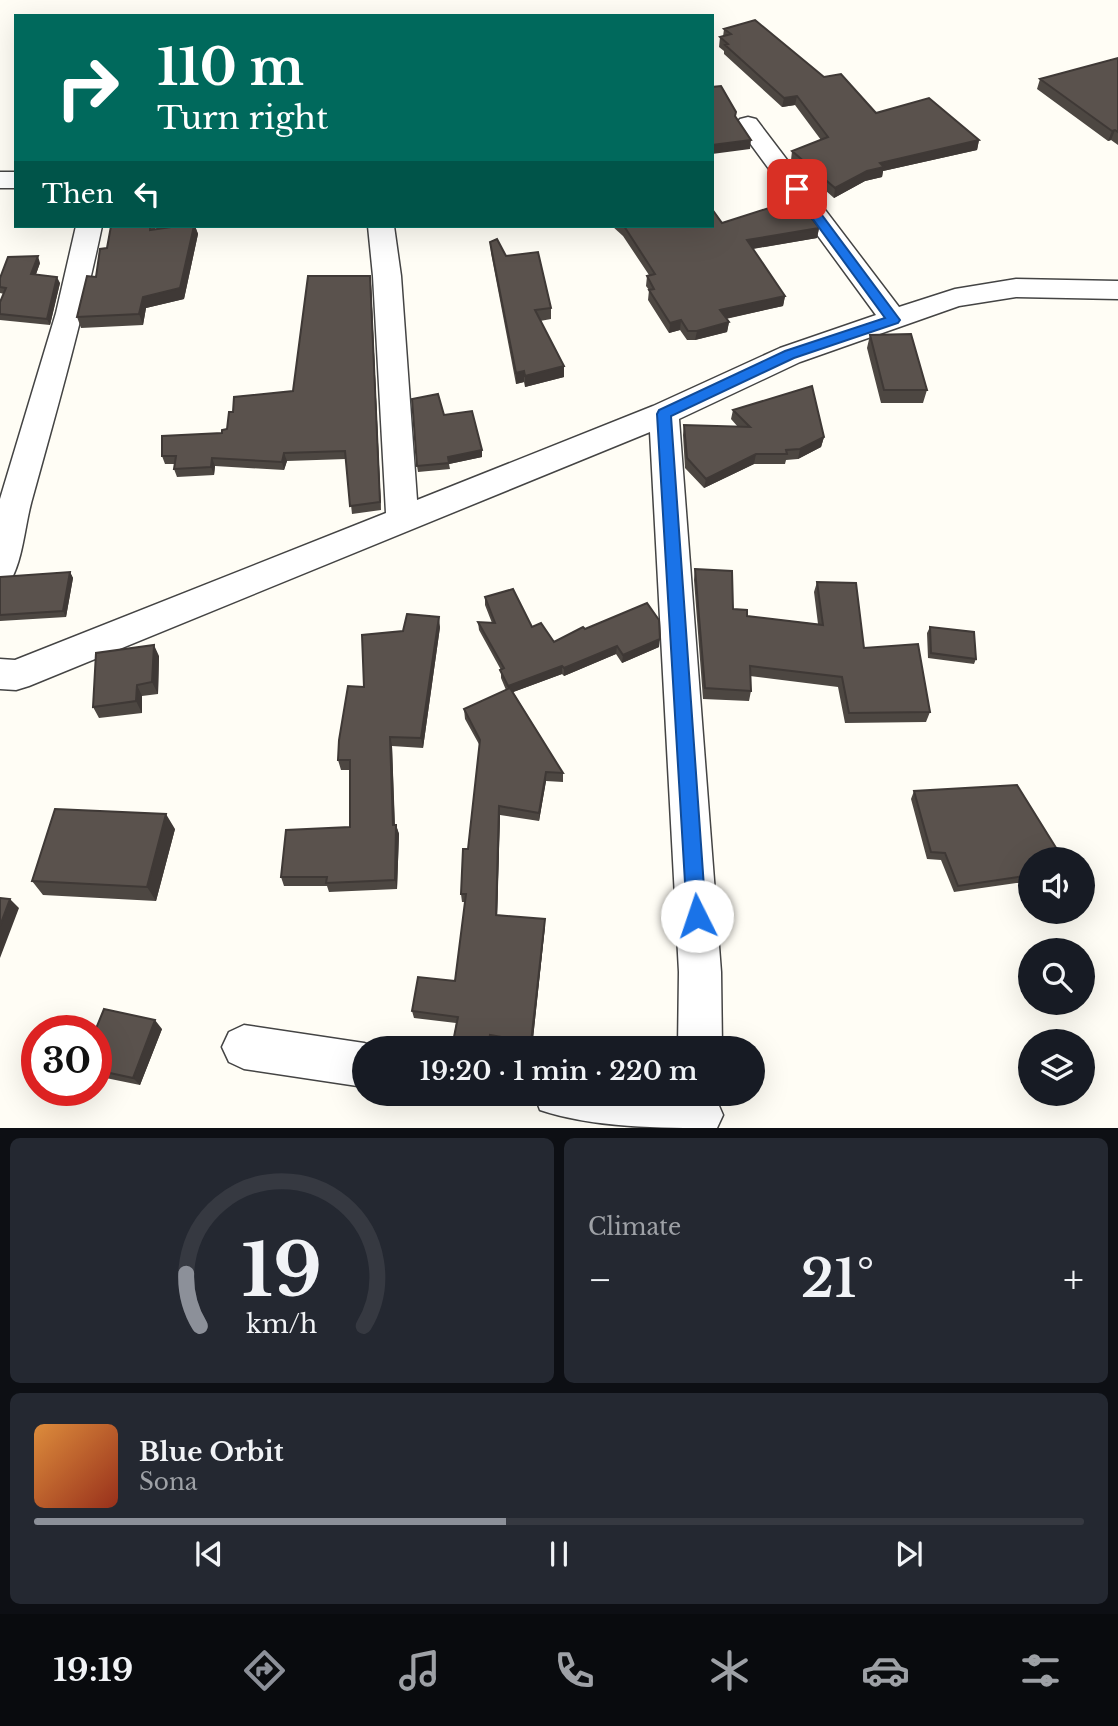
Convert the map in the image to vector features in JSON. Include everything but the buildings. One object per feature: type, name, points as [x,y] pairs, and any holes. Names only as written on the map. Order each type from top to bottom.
[{"type":"street","points":[[748,124],[894,320]]},
{"type":"street","points":[[0,569],[6,516],[70,313],[89,228]]},
{"type":"street","points":[[381,228],[387,275],[402,519]]},
{"type":"street","points":[[0,674],[16,675],[664,414],[790,355],[955,298],[1016,288],[1118,290]]},
{"type":"street","points":[[664,414],[700,972],[700,1036]]},
{"type":"street","points":[[244,1047],[352,1063]]},
{"type":"street","points":[[652,1106],[700,1112]]},
{"type":"route","points":[[697,916],[664,414],[790,355],[894,320],[797,189]]}]
